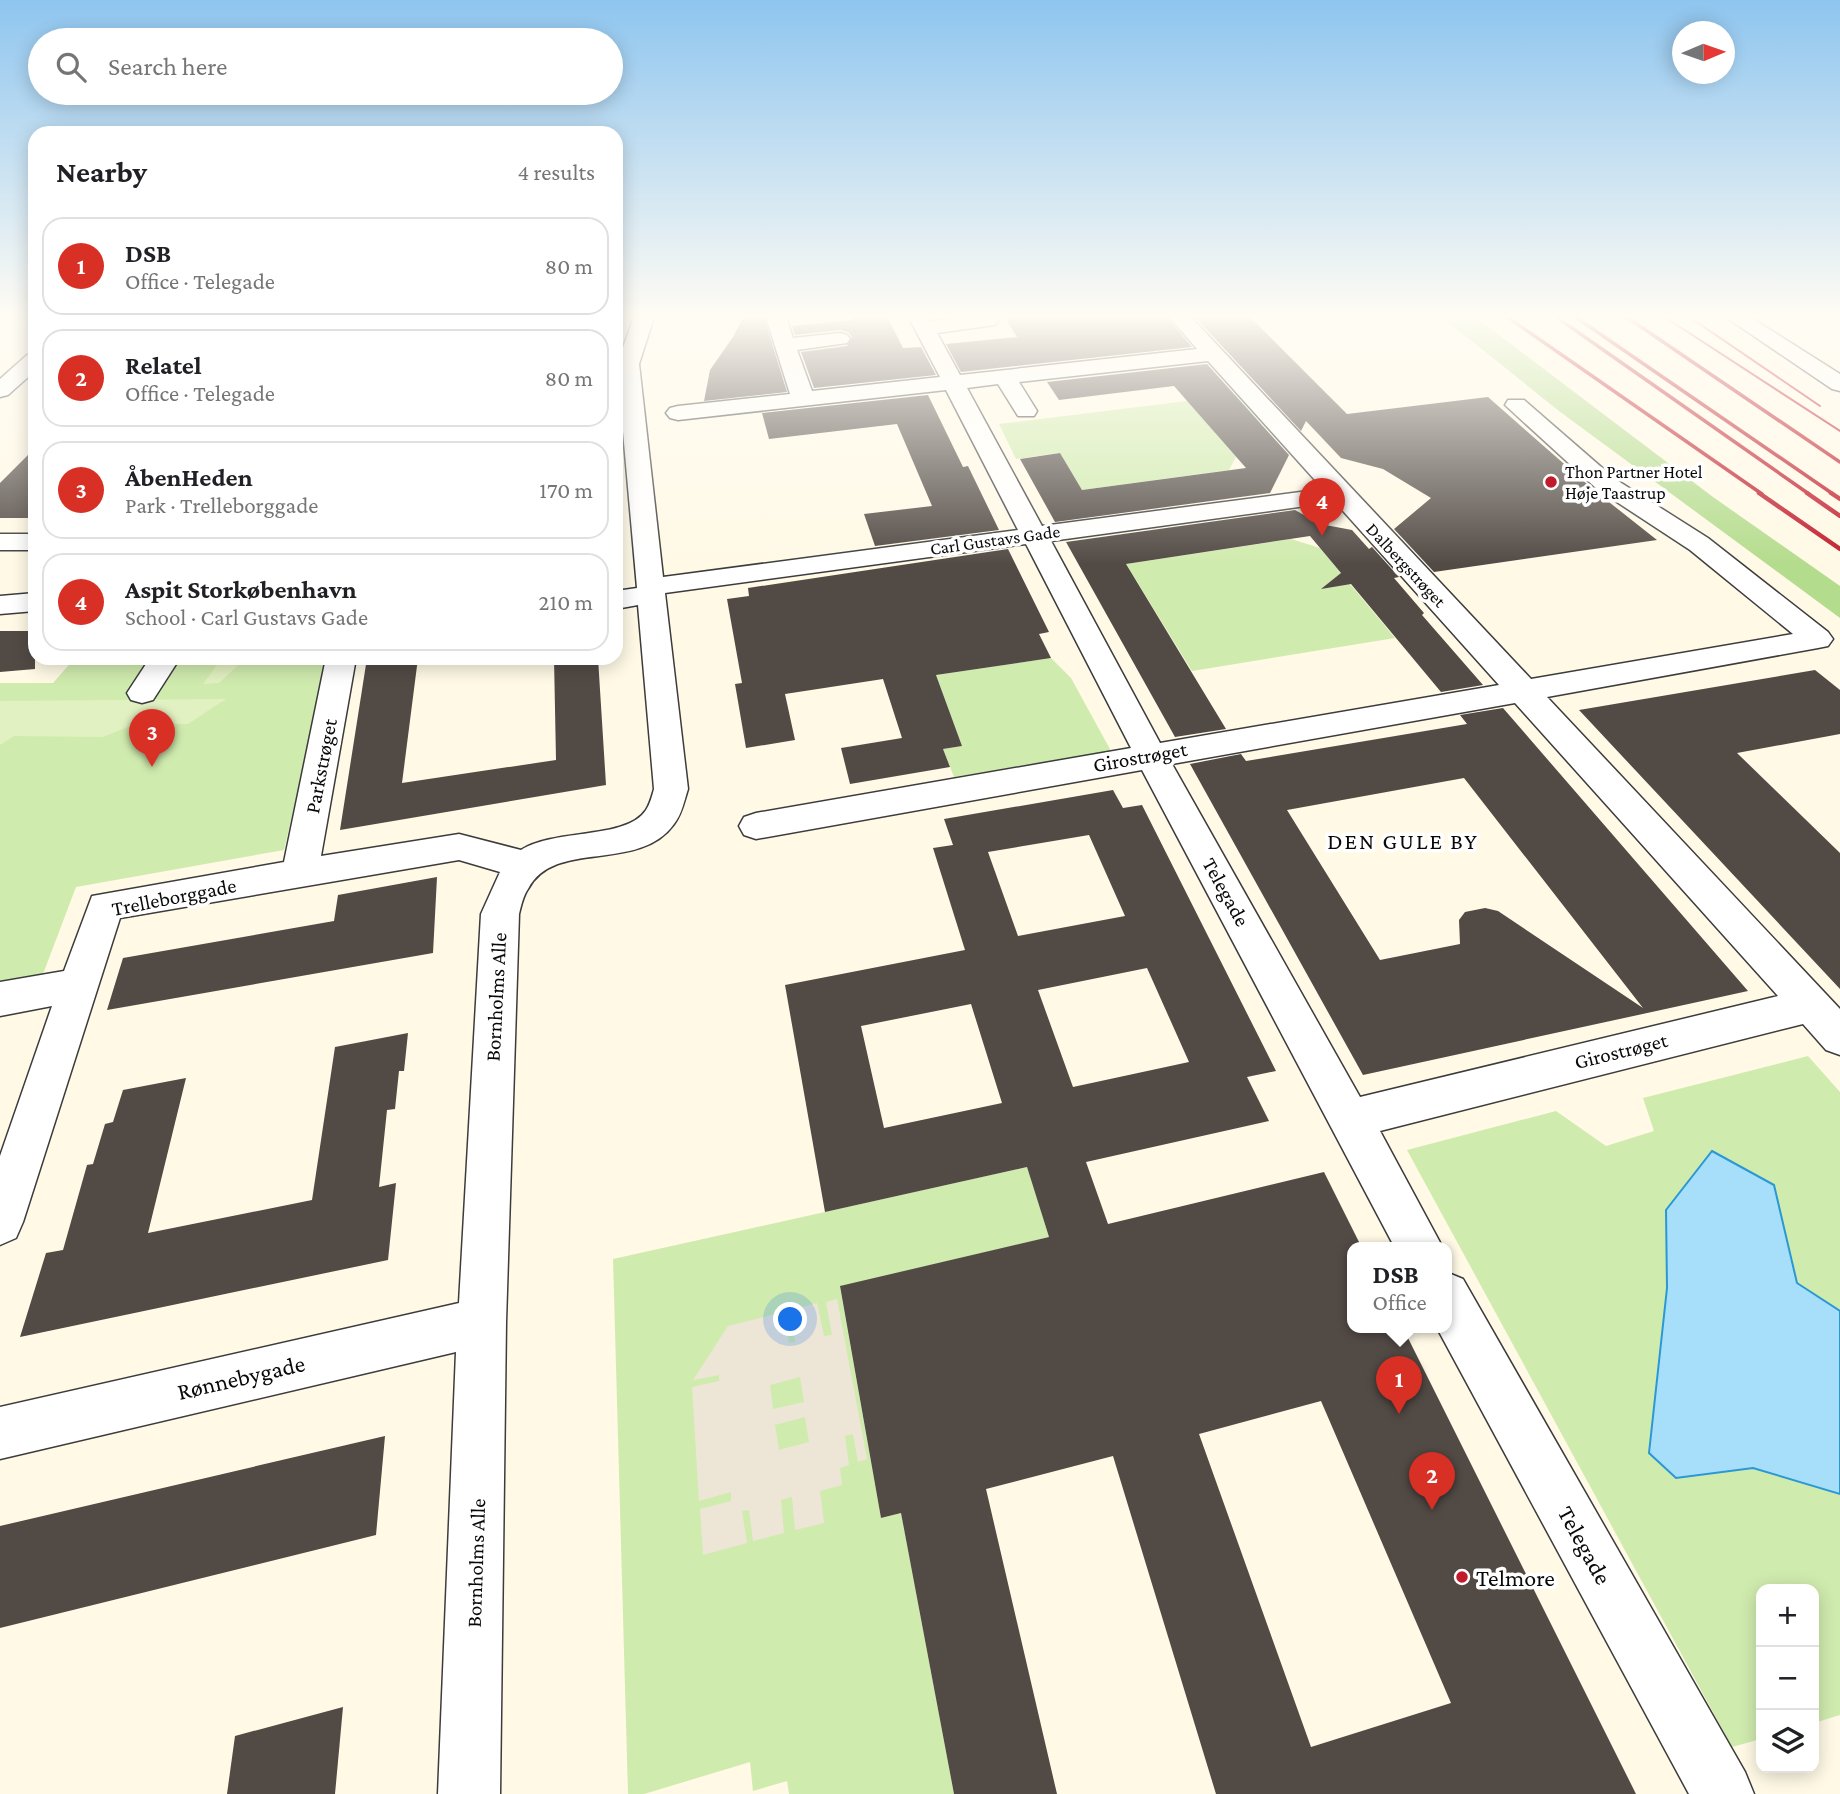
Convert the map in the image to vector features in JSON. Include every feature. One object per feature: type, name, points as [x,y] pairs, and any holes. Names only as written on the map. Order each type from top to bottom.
[{"type":"street","points":[[525,865],[550,852],[625,841],[641,835],[654,826],[668,806],[671,773],[631,398]]},
{"type":"street","points":[[678,413],[815,398]]},
{"type":"street","name":"Telegade","points":[[962,398],[1151,756],[1417,1242]]},
{"type":"street","points":[[1018,398],[1026,411]]},
{"type":"street","name":"Dalbergstrøget","points":[[1251,398],[1840,1037]]},
{"type":"street","points":[[1516,405],[1606,484],[1699,544],[1818,639],[1523,691]]},
{"type":"street","name":"Carl Gustavs Gade","points":[[651,591],[1340,494]]},
{"type":"street","points":[[0,542],[28,542]]},
{"type":"street","points":[[623,598],[651,591]]},
{"type":"street","points":[[0,605],[28,603]]},
{"type":"street","points":[[142,693],[161,665]]},
{"type":"street","name":"Parkstrøget","points":[[300,874],[340,665]]},
{"type":"street","name":"Girostrøget","points":[[756,826],[1523,691]]},
{"type":"street","name":"Trelleborggade","points":[[0,1222],[105,906],[459,848],[525,865]]},
{"type":"street","name":"Bornholms Alle","points":[[469,1794],[482,1322],[500,914],[508,890],[525,865]]},
{"type":"street","points":[[0,999],[78,985]]},
{"type":"street","name":"Girostrøget","points":[[1350,1119],[1811,1005]]},
{"type":"street","name":"Telegade","points":[[1452,1307],[1723,1794]]},
{"type":"street","name":"Rønnebygade","points":[[0,1433],[482,1322]]},
{"type":"green space","points":[[1214,398],[1238,398],[1260,423],[1213,430],[1236,457],[1229,470],[1082,490],[1059,453],[1016,459],[999,424]]},
{"type":"green space","points":[[1542,398],[1582,398],[1713,497],[1840,586],[1840,618]]},
{"type":"green space","points":[[1291,539],[1320,548],[1395,638],[1192,671],[1126,564]]},
{"type":"green space","points":[[1051,658],[1071,678],[1111,751],[954,777],[943,749],[962,746],[936,675]]},
{"type":"green space","points":[[69,665],[327,665],[284,850],[76,887],[40,982],[0,989],[0,683],[53,683]]},
{"type":"green space","points":[[217,665],[238,665],[219,683],[203,684]]},
{"type":"green space","points":[[226,699],[188,724],[133,725],[103,737],[14,736],[0,745],[0,701]]},
{"type":"green space","points":[[1808,1056],[1840,1092],[1840,1715],[1819,1721],[1819,1584],[1756,1584],[1756,1740],[1732,1747],[1407,1150],[1556,1111],[1606,1146],[1654,1131],[1643,1098]]},
{"type":"green space","points":[[1027,1167],[1049,1237],[840,1287],[881,1518],[901,1513],[954,1794],[789,1794],[787,1781],[753,1791],[750,1762],[644,1794],[628,1794],[613,1259]]},
{"type":"shaded area","points":[[837,1299],[867,1459],[858,1462],[853,1434],[845,1436],[849,1465],[840,1468],[842,1485],[820,1491],[824,1523],[795,1530],[792,1497],[781,1500],[784,1533],[753,1541],[749,1510],[742,1511],[747,1543],[703,1555],[700,1509],[731,1501],[731,1492],[699,1501],[692,1387],[719,1381],[719,1375],[693,1380],[728,1326],[784,1312],[789,1343],[795,1342],[791,1310],[817,1303],[824,1336],[832,1335],[826,1302]],"holes":[[[800,1377],[804,1402],[773,1409],[770,1385]],[[805,1417],[809,1442],[779,1450],[775,1425]]]},
{"type":"water","points":[[1712,1151],[1774,1185],[1797,1283],[1840,1311],[1840,1494],[1753,1468],[1676,1478],[1649,1453],[1667,1288],[1666,1210]]},
{"type":"building","points":[[705,398],[734,398],[704,401]]},
{"type":"building","points":[[903,398],[929,398],[963,467],[968,466],[999,530],[875,546],[864,514],[932,506],[897,424],[769,439],[762,413]]},
{"type":"building","points":[[1184,398],[1237,398],[1289,455],[1270,493],[1055,522],[1020,459],[1060,453],[1082,490],[1246,468]]},
{"type":"building","name":"Thon Partner Hotel Høje Taastrup","points":[[1270,398],[1331,398],[1347,414],[1489,398],[1595,491],[1657,540],[1434,572],[1394,529],[1431,498],[1383,469],[1341,458],[1306,421],[1301,431]]},
{"type":"building","points":[[28,455],[28,518],[0,518],[0,483]]},
{"type":"building","points":[[1295,510],[1320,524],[1352,530],[1369,549],[1372,547],[1399,577],[1394,578],[1424,613],[1422,615],[1483,685],[1441,692],[1351,584],[1321,589],[1341,573],[1310,536],[1126,564],[1226,729],[1175,737],[1066,542]]},
{"type":"building","points":[[1008,549],[1049,632],[1039,634],[1051,658],[936,675],[962,746],[943,749],[950,767],[850,784],[841,748],[902,738],[883,679],[785,694],[795,740],[746,748],[735,684],[742,683],[727,599],[749,596],[748,588]]},
{"type":"building","points":[[0,631],[28,631],[28,665],[35,665],[35,669],[0,672]]},
{"type":"building","points":[[366,665],[417,665],[402,783],[556,760],[554,665],[598,665],[606,785],[340,830]]},
{"type":"building","points":[[1815,670],[1840,690],[1840,734],[1737,753],[1840,853],[1840,989],[1579,710]]},
{"type":"building","points":[[1503,708],[1748,991],[1363,1075],[1190,764],[1241,754],[1246,761],[1467,724],[1460,715]],"holes":[[[1464,778],[1643,1008],[1498,911],[1485,908],[1465,912],[1459,920],[1460,944],[1380,960],[1287,810]]]},
{"type":"building","points":[[1113,790],[1123,808],[1142,805],[1276,1071],[1247,1077],[1269,1121],[1086,1162],[1108,1224],[1324,1172],[1359,1242],[1347,1242],[1347,1333],[1406,1333],[1636,1794],[1216,1794],[1113,1456],[986,1489],[1057,1794],[954,1794],[901,1513],[881,1518],[840,1286],[1049,1237],[1027,1167],[825,1212],[785,985],[965,950],[933,848],[953,845],[944,819]],"holes":[[[1089,835],[1125,916],[1018,936],[988,852]],[[1147,968],[1189,1062],[1073,1087],[1038,990]],[[971,1004],[1002,1103],[884,1128],[861,1026]],[[1321,1401],[1451,1703],[1311,1747],[1199,1434]]]},
{"type":"building","points":[[437,877],[433,953],[107,1010],[123,958],[334,921],[338,895]]},
{"type":"building","points":[[408,1033],[404,1071],[399,1071],[395,1109],[387,1110],[379,1187],[396,1183],[388,1260],[20,1337],[46,1253],[63,1250],[87,1165],[93,1164],[105,1124],[113,1122],[123,1090],[186,1078],[148,1233],[312,1200],[335,1047]]},
{"type":"building","points":[[385,1436],[376,1535],[0,1628],[0,1526]]},
{"type":"building","points":[[343,1707],[335,1794],[227,1794],[235,1736]]},
{"type":"tram line","points":[[1789,398],[1840,431]]},
{"type":"tram line","points":[[1808,398],[1820,406]]},
{"type":"railway","points":[[1623,398],[1762,494]]},
{"type":"railway","points":[[1672,398],[1809,494]]},
{"type":"railway","points":[[1693,398],[1833,494]]},
{"type":"railway","points":[[1745,398],[1840,462]]},
{"type":"railway","points":[[1759,493],[1840,549]]},
{"type":"railway","points":[[1807,493],[1840,516]]},
{"type":"railway","points":[[1831,493],[1840,499]]},
{"type":"place","name":"Thon Partner Hotel Høje Taastrup","points":[[1551,482]]},
{"type":"place","name":"Aspit Storkøbenhavn","points":[[1322,536]]},
{"type":"place","name":"ÅbenHeden","points":[[152,767]]},
{"type":"place","name":"DSB","points":[[1399,1414]]},
{"type":"place","name":"Relatel","points":[[1432,1510]]},
{"type":"place","name":"Telmore","points":[[1462,1577]]},
{"type":"district","name":"DEN GULE BY","points":[[1403,841]]}]
